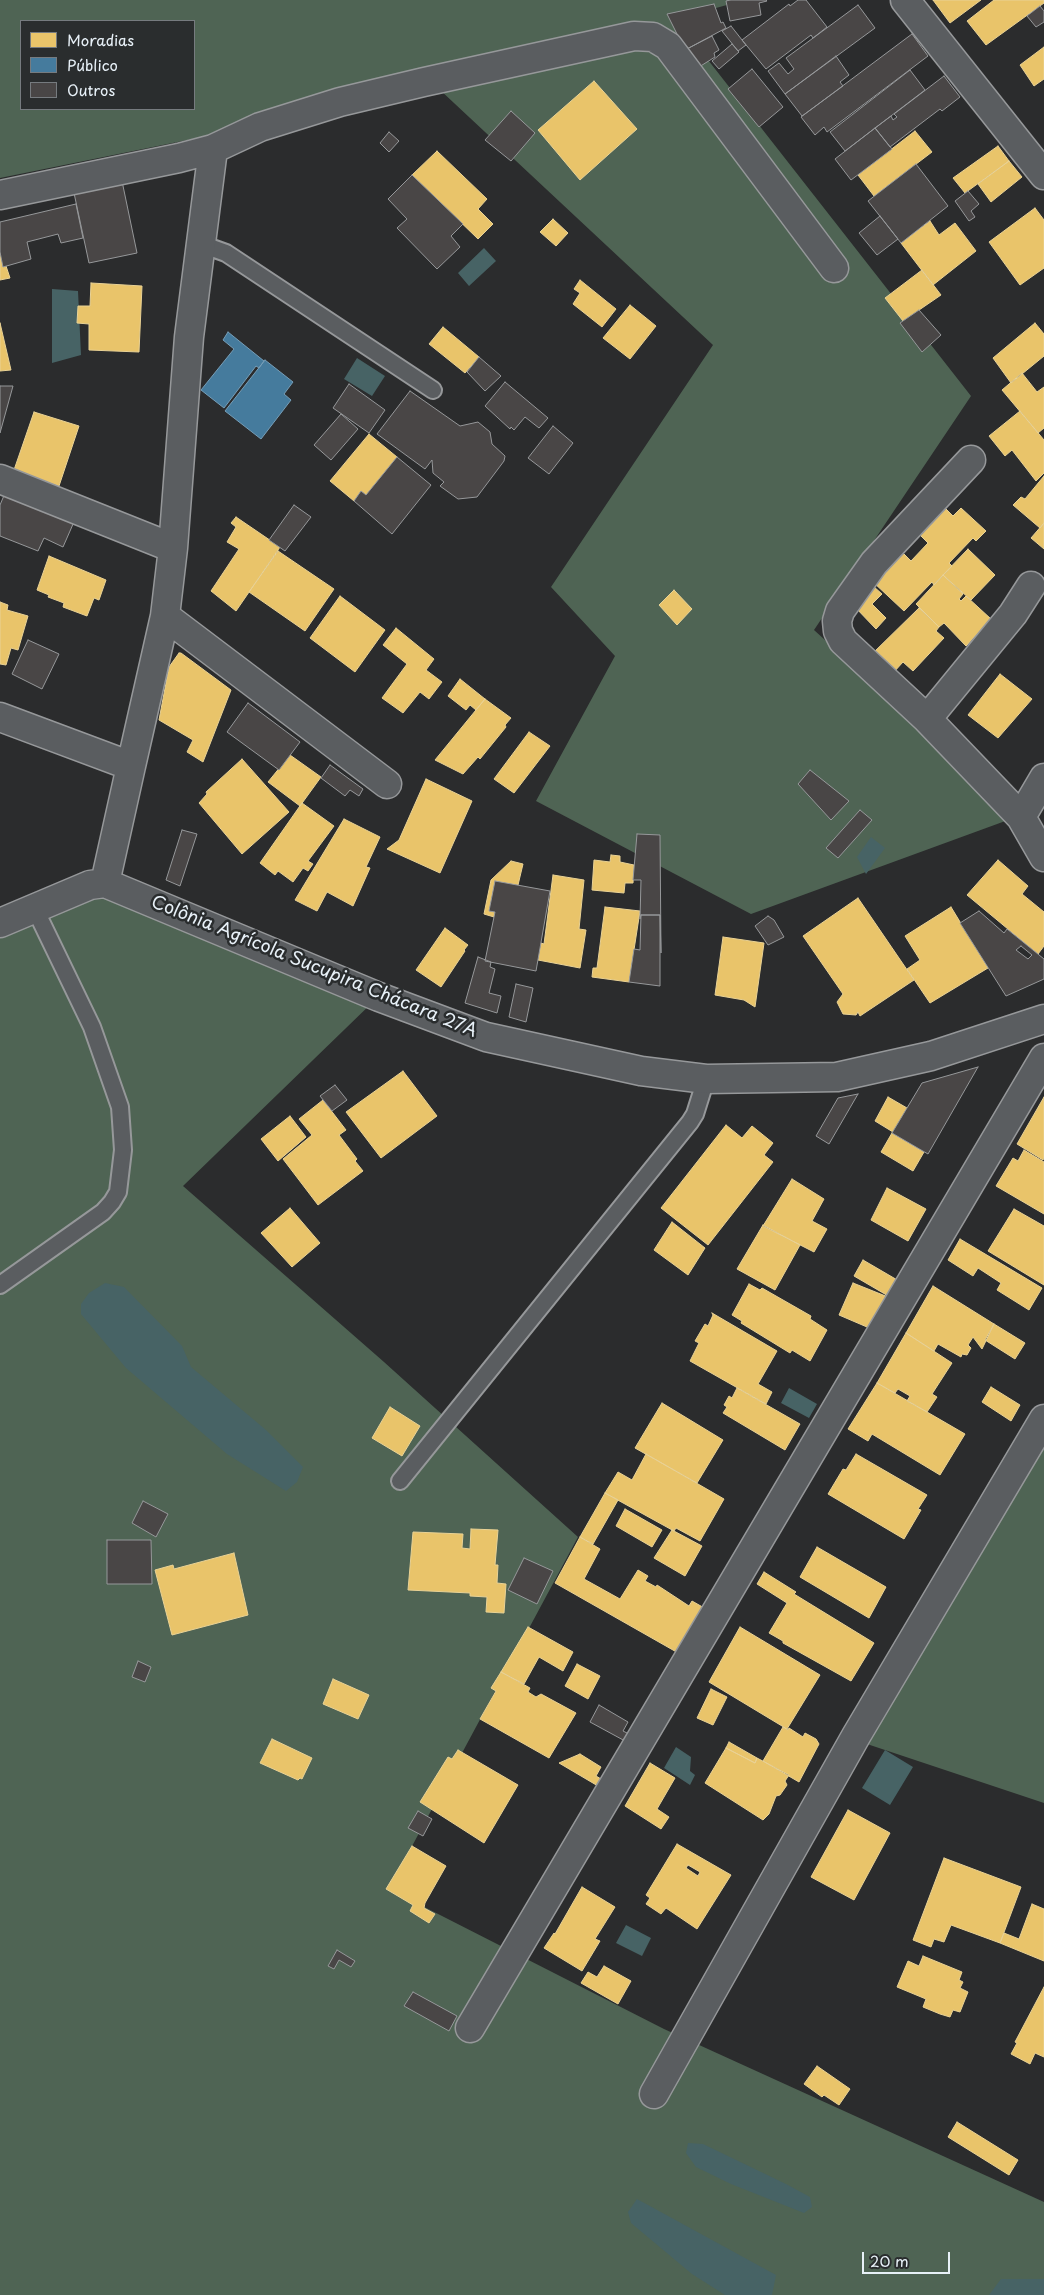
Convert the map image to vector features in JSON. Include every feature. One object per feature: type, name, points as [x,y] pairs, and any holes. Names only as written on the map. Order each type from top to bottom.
[{"type":"street","points":[[906,0],[1044,175]]},
{"type":"street","points":[[0,195],[179,158],[213,149],[260,126],[340,102],[634,36],[653,36],[668,46],[834,268]]},
{"type":"street","points":[[0,923],[90,885],[104,883],[165,616],[189,337],[213,149]]},
{"type":"street","points":[[971,460],[874,563],[840,611],[837,621],[838,631],[843,641],[927,719],[1021,816],[1044,857]]},
{"type":"street","points":[[0,479],[172,548]]},
{"type":"street","points":[[927,719],[1014,614],[1031,586]]},
{"type":"street","points":[[165,616],[387,784]]},
{"type":"street","points":[[0,717],[131,766]]},
{"type":"street","points":[[1021,816],[1044,778]]},
{"type":"street","name":"Colônia Agrícola Sucupira Chácara 27A","points":[[104,883],[379,997],[486,1037],[641,1071],[706,1079],[837,1077],[931,1056],[1044,1019]]},
{"type":"street","points":[[470,2028],[1044,1058]]},
{"type":"street","points":[[654,2094],[856,1736],[1044,1419]]},
{"type":"lane","points":[[201,244],[226,253],[433,390]]},
{"type":"lane","points":[[0,1284],[103,1212],[118,1192],[123,1150],[120,1107],[92,1027],[35,909]]},
{"type":"lane","points":[[400,1481],[690,1122],[706,1079]]},
{"type":"green space","points":[[0,0],[745,0],[676,19],[971,396],[814,630],[1019,816],[751,914],[536,801],[615,656],[551,587],[713,345],[439,89],[0,178]]},
{"type":"green space","points":[[105,886],[377,998],[183,1186],[384,1362],[578,1537],[389,1889],[664,2029],[1044,2202],[1044,2295],[0,2295],[0,933]]},
{"type":"green space","points":[[1044,1426],[1044,1803],[858,1741]]},
{"type":"water","points":[[484,248],[496,261],[469,286],[458,273]]},
{"type":"water","points":[[52,289],[78,291],[81,355],[52,363]]},
{"type":"water","points":[[357,358],[385,376],[372,396],[344,379]]},
{"type":"water","points":[[871,837],[885,848],[866,874],[857,857]]},
{"type":"water","points":[[105,1283],[124,1287],[182,1346],[191,1367],[266,1430],[303,1467],[297,1482],[286,1491],[227,1454],[126,1368],[81,1314],[81,1304],[89,1293]]},
{"type":"water","points":[[789,1388],[817,1404],[809,1418],[781,1403]]},
{"type":"water","points":[[676,1747],[691,1757],[690,1771],[695,1775],[690,1785],[664,1768]]},
{"type":"water","points":[[885,1750],[913,1767],[890,1805],[862,1788]]},
{"type":"water","points":[[626,1925],[651,1938],[642,1956],[616,1943]]},
{"type":"water","points":[[688,2143],[703,2144],[786,2184],[810,2197],[812,2207],[804,2213],[731,2184],[696,2167],[686,2153]]},
{"type":"water","points":[[637,2199],[776,2275],[772,2295],[725,2295],[692,2274],[631,2223],[628,2212]]},
{"type":"water","points":[[1001,2279],[1044,2279],[1044,2295],[989,2295]]},
{"type":"building: Moradias","points":[[933,0],[981,0],[950,23]]},
{"type":"building: Moradias","points":[[994,0],[1044,0],[1044,3],[986,45],[967,21]]},
{"type":"building: Moradias","points":[[1044,47],[1044,79],[1034,86],[1020,65]]},
{"type":"building: Moradias","points":[[594,81],[637,129],[580,180],[538,130]]},
{"type":"building: Moradias","points":[[915,131],[932,152],[874,196],[858,175]]},
{"type":"building: Moradias","points":[[998,146],[1009,161],[965,193],[953,178]]},
{"type":"building: Moradias","points":[[437,151],[487,199],[478,209],[493,224],[478,239],[412,175]]},
{"type":"building: Moradias","points":[[1009,161],[1022,177],[991,202],[978,184]]},
{"type":"building: Moradias","points":[[1035,208],[1044,220],[1044,268],[1020,285],[989,242]]},
{"type":"building: Moradias","points":[[553,219],[568,233],[556,246],[540,232]]},
{"type":"building: Moradias","points":[[930,221],[939,235],[955,223],[976,251],[933,285],[901,243]]},
{"type":"building: Moradias","points":[[0,252],[3,267],[6,266],[10,278],[0,280]]},
{"type":"building: Moradias","points":[[922,270],[941,295],[903,321],[885,298]]},
{"type":"building: Moradias","points":[[580,280],[616,309],[602,327],[573,304],[580,293],[574,289]]},
{"type":"building: Moradias","points":[[91,283],[142,286],[139,352],[89,350],[89,324],[77,323],[78,306],[90,306]]},
{"type":"building: Moradias","points":[[630,305],[656,326],[630,359],[603,338]]},
{"type":"building: Moradias","points":[[0,323],[11,370],[0,371]]},
{"type":"building: Moradias","points":[[1035,323],[1044,334],[1044,356],[1011,383],[993,358]]},
{"type":"building: Moradias","points":[[443,327],[479,357],[465,373],[429,344]]},
{"type":"building: Moradias","points":[[1022,373],[1037,392],[1044,387],[1044,428],[1038,433],[1002,390]]},
{"type":"building: Moradias","points":[[1020,411],[1044,440],[1044,473],[1036,481],[1012,450],[1005,456],[989,436]]},
{"type":"building: Moradias","points":[[34,412],[79,426],[59,486],[14,470]]},
{"type":"building: Moradias","points":[[369,434],[397,457],[366,495],[361,491],[354,501],[330,481]]},
{"type":"building: Moradias","points":[[1044,476],[1044,523],[1040,528],[1013,505],[1021,497],[1025,499]]},
{"type":"building: Moradias","points":[[944,507],[953,516],[961,508],[986,531],[976,541],[973,538],[949,563],[952,566],[934,585],[932,582],[904,611],[872,581],[901,551],[911,561],[928,543],[918,533]]},
{"type":"building: Moradias","points":[[236,517],[280,547],[236,611],[211,591],[239,549],[227,542],[236,527],[231,523]]},
{"type":"building: Moradias","points":[[1044,523],[1044,549],[1031,538]]},
{"type":"building: Moradias","points":[[968,549],[995,575],[971,600],[943,575]]},
{"type":"building: Moradias","points":[[278,551],[334,589],[305,631],[249,592]]},
{"type":"building: Moradias","points":[[49,556],[106,580],[99,600],[94,598],[87,616],[63,607],[64,603],[48,597],[49,595],[37,590]]},
{"type":"building: Moradias","points":[[943,575],[963,594],[959,599],[961,601],[966,596],[991,619],[966,646],[944,623],[939,627],[916,604]]},
{"type":"building: Moradias","points":[[873,586],[882,594],[872,604],[886,618],[876,629],[854,606]]},
{"type":"building: Moradias","points":[[674,590],[692,609],[677,625],[659,605]]},
{"type":"building: Moradias","points":[[340,596],[385,630],[355,672],[310,638]]},
{"type":"building: Moradias","points":[[0,602],[8,605],[7,610],[28,616],[18,650],[11,648],[6,665],[0,664]]},
{"type":"building: Moradias","points":[[919,608],[939,627],[936,631],[944,638],[913,671],[903,662],[893,673],[872,654]]},
{"type":"building: Moradias","points":[[396,628],[434,659],[426,670],[442,682],[429,699],[420,692],[403,713],[382,698],[407,664],[383,645]]},
{"type":"building: Moradias","points":[[179,653],[231,690],[203,762],[187,752],[193,740],[159,720],[169,667]]},
{"type":"building: Moradias","points":[[1000,674],[1032,699],[998,738],[968,715]]},
{"type":"building: Moradias","points":[[460,679],[485,699],[476,710],[470,705],[466,710],[448,696]]},
{"type":"building: Moradias","points":[[485,699],[511,718],[480,759],[478,757],[463,774],[435,760]]},
{"type":"building: Moradias","points":[[529,732],[550,746],[514,793],[494,779]]},
{"type":"building: Moradias","points":[[290,755],[321,777],[300,806],[268,782]]},
{"type":"building: Moradias","points":[[242,759],[289,812],[242,854],[199,803],[207,794],[206,792]]},
{"type":"building: Moradias","points":[[426,779],[472,801],[440,873],[387,849],[399,840]]},
{"type":"building: Moradias","points":[[302,803],[334,826],[308,861],[313,864],[308,871],[303,868],[293,882],[278,871],[275,875],[260,863]]},
{"type":"building: Moradias","points":[[344,819],[380,837],[366,867],[370,868],[353,906],[327,892],[317,911],[295,900]]},
{"type":"building: Moradias","points":[[611,855],[620,856],[620,862],[634,865],[633,883],[625,883],[624,893],[592,890],[594,860],[610,862]]},
{"type":"building: Moradias","points":[[998,860],[1028,886],[1022,894],[1044,912],[1044,946],[1038,954],[967,895]]},
{"type":"building: Moradias","points":[[511,861],[523,864],[518,885],[495,881],[489,911],[495,912],[494,917],[484,914],[491,880]]},
{"type":"building: Moradias","points":[[553,875],[584,880],[579,929],[586,930],[580,968],[538,960],[541,943],[544,944]]},
{"type":"building: Moradias","points":[[858,898],[914,980],[860,1016],[858,1012],[856,1015],[843,1014],[837,1002],[843,994],[803,936]]},
{"type":"building: Moradias","points":[[605,907],[640,911],[629,982],[592,977],[593,968],[597,968]]},
{"type":"building: Moradias","points":[[951,907],[988,968],[930,1003],[907,969],[920,960],[905,936]]},
{"type":"building: Moradias","points":[[445,928],[468,945],[441,987],[416,970]]},
{"type":"building: Moradias","points":[[723,937],[764,943],[755,1007],[744,1000],[715,995]]},
{"type":"building: Moradias","points":[[403,1071],[437,1116],[381,1158],[346,1112]]},
{"type":"building: Moradias","points":[[888,1097],[907,1108],[893,1132],[875,1121]]},
{"type":"building: Moradias","points":[[1044,1097],[1044,1158],[1043,1160],[1017,1144]]},
{"type":"building: Moradias","points":[[323,1100],[346,1130],[339,1135],[357,1159],[355,1161],[363,1171],[318,1205],[283,1159],[312,1135],[299,1119]]},
{"type":"building: Moradias","points":[[290,1116],[306,1137],[278,1161],[261,1139]]},
{"type":"building: Moradias","points":[[726,1125],[742,1138],[752,1126],[773,1143],[764,1155],[773,1162],[708,1245],[661,1208]]},
{"type":"building: Moradias","points":[[892,1133],[924,1152],[913,1171],[881,1152]]},
{"type":"building: Moradias","points":[[1024,1150],[1044,1162],[1044,1214],[996,1186],[1013,1158],[1018,1161]]},
{"type":"building: Moradias","points":[[792,1179],[824,1199],[812,1221],[827,1229],[814,1252],[763,1226]]},
{"type":"building: Moradias","points":[[887,1188],[926,1209],[908,1241],[871,1220]]},
{"type":"building: Moradias","points":[[290,1208],[320,1243],[292,1267],[261,1233]]},
{"type":"building: Moradias","points":[[1014,1209],[1044,1226],[1044,1285],[988,1251]]},
{"type":"building: Moradias","points":[[672,1222],[705,1248],[688,1275],[654,1250]]},
{"type":"building: Moradias","points":[[763,1225],[800,1245],[775,1290],[737,1269]]},
{"type":"building: Moradias","points":[[960,1239],[1042,1288],[1029,1310],[997,1290],[1001,1283],[978,1268],[973,1276],[948,1260]]},
{"type":"building: Moradias","points":[[863,1260],[899,1281],[890,1297],[854,1276]]},
{"type":"building: Moradias","points":[[853,1283],[888,1297],[874,1330],[839,1315]]},
{"type":"building: Moradias","points":[[749,1284],[760,1290],[762,1288],[811,1316],[810,1319],[827,1330],[810,1361],[792,1350],[790,1353],[741,1323],[742,1321],[732,1315]]},
{"type":"building: Moradias","points":[[933,1286],[994,1324],[982,1349],[973,1337],[968,1345],[971,1348],[967,1355],[962,1354],[961,1357],[938,1344],[934,1351],[906,1333]]},
{"type":"building: Moradias","points":[[712,1313],[777,1351],[758,1384],[772,1392],[766,1404],[690,1361],[699,1343],[695,1341],[705,1324],[708,1326],[713,1315]]},
{"type":"building: Moradias","points":[[994,1324],[1025,1343],[1015,1359],[985,1340]]},
{"type":"building: Moradias","points":[[906,1333],[952,1363],[932,1394],[937,1397],[927,1412],[907,1401],[910,1396],[898,1389],[895,1393],[877,1383]]},
{"type":"building: Moradias","points":[[877,1383],[965,1434],[940,1475],[872,1434],[868,1441],[848,1429]]},
{"type":"building: Moradias","points":[[991,1387],[1020,1405],[1011,1421],[982,1402]]},
{"type":"building: Moradias","points":[[737,1388],[800,1424],[785,1450],[723,1413],[727,1407],[724,1405],[729,1396],[732,1398]]},
{"type":"building: Moradias","points":[[662,1403],[723,1440],[697,1483],[635,1448]]},
{"type":"building: Moradias","points":[[390,1407],[420,1426],[402,1456],[372,1438]]},
{"type":"building: Moradias","points":[[646,1454],[724,1499],[700,1541],[676,1528],[674,1531],[605,1493],[618,1472],[632,1480]]},
{"type":"building: Moradias","points":[[856,1454],[927,1495],[918,1509],[921,1510],[904,1539],[828,1494],[843,1469],[846,1470]]},
{"type":"building: Moradias","points":[[605,1493],[618,1500],[593,1544],[580,1537]]},
{"type":"building: Moradias","points":[[625,1509],[662,1530],[652,1547],[616,1526]]},
{"type":"building: Moradias","points":[[471,1529],[498,1530],[495,1565],[498,1565],[497,1583],[506,1584],[504,1613],[486,1612],[487,1597],[470,1596],[470,1593],[408,1590],[413,1532],[463,1534],[462,1548],[470,1549]]},
{"type":"building: Moradias","points":[[672,1530],[702,1546],[685,1576],[654,1558]]},
{"type":"building: Moradias","points":[[580,1537],[600,1549],[584,1579],[620,1599],[638,1570],[648,1576],[645,1581],[656,1587],[657,1585],[689,1606],[692,1601],[706,1609],[680,1654],[555,1583]]},
{"type":"building: Moradias","points":[[817,1547],[886,1587],[869,1618],[800,1577]]},
{"type":"building: Moradias","points":[[234,1553],[248,1615],[172,1635],[155,1570],[173,1565],[174,1569]]},
{"type":"building: Moradias","points":[[764,1572],[796,1592],[794,1594],[874,1643],[851,1681],[783,1643],[783,1641],[769,1633],[787,1603],[757,1584]]},
{"type":"building: Moradias","points":[[528,1627],[573,1652],[563,1671],[539,1657],[524,1684],[501,1672]]},
{"type":"building: Moradias","points":[[740,1627],[820,1675],[787,1729],[709,1682]]},
{"type":"building: Moradias","points":[[577,1664],[600,1676],[588,1699],[565,1686]]},
{"type":"building: Moradias","points":[[501,1672],[530,1688],[528,1692],[536,1697],[541,1694],[576,1713],[549,1758],[480,1719],[496,1691],[491,1688]]},
{"type":"building: Moradias","points":[[333,1679],[369,1695],[358,1719],[323,1704]]},
{"type":"building: Moradias","points":[[711,1689],[727,1697],[713,1725],[697,1718]]},
{"type":"building: Moradias","points":[[783,1727],[788,1730],[789,1728],[803,1737],[805,1733],[816,1739],[819,1744],[799,1782],[763,1761]]},
{"type":"building: Moradias","points":[[272,1739],[312,1758],[302,1779],[298,1780],[260,1763]]},
{"type":"building: Moradias","points":[[729,1742],[757,1758],[755,1763],[726,1748]]},
{"type":"building: Moradias","points":[[726,1748],[755,1763],[757,1758],[789,1775],[785,1781],[787,1785],[780,1795],[776,1796],[769,1814],[763,1820],[705,1783]]},
{"type":"building: Moradias","points":[[458,1750],[518,1785],[484,1843],[420,1802],[448,1757],[452,1759]]},
{"type":"building: Moradias","points":[[580,1754],[601,1767],[596,1776],[601,1779],[598,1786],[559,1763]]},
{"type":"building: Moradias","points":[[650,1763],[675,1778],[657,1809],[669,1817],[661,1829],[625,1806]]},
{"type":"building: Moradias","points":[[848,1810],[890,1833],[854,1900],[811,1877]]},
{"type":"building: Moradias","points":[[677,1844],[731,1875],[697,1929],[666,1908],[661,1914],[646,1904],[650,1898],[646,1895]],"holes":[[[688,1865],[700,1872],[698,1876],[686,1868]]]},
{"type":"building: Moradias","points":[[412,1846],[446,1866],[425,1903],[424,1908],[435,1914],[429,1923],[410,1911],[413,1905],[386,1889]]},
{"type":"building: Moradias","points":[[944,1858],[1021,1887],[1000,1943],[951,1925],[944,1942],[934,1939],[931,1947],[913,1940]]},
{"type":"building: Moradias","points":[[582,1887],[615,1907],[595,1939],[600,1941],[582,1971],[544,1948],[555,1934]]},
{"type":"building: Moradias","points":[[1032,1904],[1044,1909],[1044,1961],[1000,1943],[1004,1933],[1019,1939]]},
{"type":"building: Moradias","points":[[923,1956],[962,1972],[959,1980],[963,1982],[960,1988],[968,1992],[960,2012],[953,2010],[950,2017],[940,2014],[923,2007],[926,1999],[897,1987],[908,1961],[919,1966]]},
{"type":"building: Moradias","points":[[604,1966],[631,1981],[618,2004],[581,1983],[588,1972],[597,1977]]},
{"type":"building: Moradias","points":[[1044,1987],[1044,2057],[1035,2053],[1030,2064],[1011,2054],[1017,2043],[1015,2042]]},
{"type":"building: Moradias","points":[[817,2066],[850,2089],[839,2105],[824,2095],[822,2097],[804,2084]]},
{"type":"building: Moradias","points":[[957,2122],[1018,2160],[1009,2175],[948,2137]]},
{"type":"building: Público","points":[[228,332],[264,361],[259,368],[256,366],[224,408],[201,390],[234,349],[223,340]]},
{"type":"building: Público","points":[[265,360],[293,382],[284,394],[291,400],[261,439],[225,411]]},
{"type":"building: Outros","points":[[798,0],[806,0],[827,27],[813,38],[811,35],[766,69],[742,40],[789,4],[790,6]]},
{"type":"building: Outros","points":[[726,1],[767,1],[759,3],[761,15],[730,21]]},
{"type":"building: Outros","points":[[714,4],[721,23],[723,22],[726,28],[685,50],[667,14]]},
{"type":"building: Outros","points":[[858,5],[875,28],[785,94],[768,71],[779,63],[788,74],[794,69],[786,58]]},
{"type":"building: Outros","points":[[1040,6],[1044,11],[1044,22],[1036,27],[1027,16]]},
{"type":"building: Outros","points":[[731,26],[746,45],[738,51],[722,31]]},
{"type":"building: Outros","points":[[912,34],[928,56],[827,132],[824,127],[815,135],[801,117]]},
{"type":"building: Outros","points":[[712,36],[719,50],[714,53],[715,57],[699,67],[685,50]]},
{"type":"building: Outros","points":[[732,44],[739,52],[719,69],[712,61]]},
{"type":"building: Outros","points":[[836,56],[849,75],[840,82],[843,86],[802,116],[785,94]]},
{"type":"building: Outros","points":[[752,69],[783,107],[759,127],[728,89]]},
{"type":"building: Outros","points":[[910,70],[925,90],[845,151],[830,132]]},
{"type":"building: Outros","points":[[944,76],[960,97],[942,111],[940,109],[890,147],[875,128],[891,116],[893,120],[897,117],[894,114]]},
{"type":"building: Outros","points":[[511,111],[535,133],[511,161],[485,140]]},
{"type":"building: Outros","points":[[875,128],[892,149],[851,180],[835,159]]},
{"type":"building: Outros","points":[[389,132],[399,141],[389,152],[380,143]]},
{"type":"building: Outros","points":[[916,164],[948,206],[901,243],[868,201]]},
{"type":"building: Outros","points":[[412,175],[463,224],[451,236],[460,247],[437,269],[397,228],[407,219],[388,199]]},
{"type":"building: Outros","points":[[122,181],[137,253],[89,263],[74,193]]},
{"type":"building: Outros","points":[[968,191],[979,204],[971,211],[975,217],[969,221],[955,201]]},
{"type":"building: Outros","points":[[76,204],[83,238],[61,243],[58,234],[27,242],[31,259],[3,267],[0,252],[0,222]]},
{"type":"building: Outros","points":[[880,216],[898,239],[877,255],[859,233]]},
{"type":"building: Outros","points":[[919,310],[941,335],[922,352],[900,323]]},
{"type":"building: Outros","points":[[479,357],[501,376],[485,391],[467,372]]},
{"type":"building: Outros","points":[[505,382],[548,418],[539,428],[525,417],[514,430],[511,427],[510,429],[485,406]]},
{"type":"building: Outros","points":[[349,384],[385,410],[369,433],[333,408]]},
{"type":"building: Outros","points":[[0,386],[13,386],[0,433]]},
{"type":"building: Outros","points":[[410,391],[460,426],[478,422],[490,432],[492,444],[505,456],[504,461],[477,497],[458,499],[440,486],[444,482],[433,473],[432,460],[425,469],[377,434]]},
{"type":"building: Outros","points":[[341,414],[358,429],[331,460],[314,445]]},
{"type":"building: Outros","points":[[553,426],[573,443],[549,474],[528,458]]},
{"type":"building: Outros","points":[[397,457],[431,485],[392,534],[354,501],[361,491],[366,495]]},
{"type":"building: Outros","points":[[8,486],[77,515],[63,547],[44,538],[38,551],[0,536],[0,505]]},
{"type":"building: Outros","points":[[294,505],[311,517],[285,551],[269,540]]},
{"type":"building: Outros","points":[[28,640],[59,654],[42,689],[12,674]]},
{"type":"building: Outros","points":[[248,703],[300,742],[279,770],[227,732]]},
{"type":"building: Outros","points":[[330,765],[363,789],[359,796],[350,790],[345,796],[321,778]]},
{"type":"building: Outros","points":[[810,770],[849,801],[831,820],[798,784]]},
{"type":"building: Outros","points":[[860,810],[872,820],[838,858],[826,848]]},
{"type":"building: Outros","points":[[182,830],[197,834],[180,886],[166,880]]},
{"type":"building: Outros","points":[[637,834],[660,835],[661,953],[660,915],[641,915],[640,919],[641,880],[633,880]]},
{"type":"building: Outros","points":[[495,881],[550,891],[536,971],[485,961],[495,912],[489,911]]},
{"type":"building: Outros","points":[[979,911],[1004,933],[1007,929],[1044,959],[1044,979],[1006,996],[960,923]],"holes":[[[1021,946],[1032,955],[1028,959],[1016,950]]]},
{"type":"building: Outros","points":[[641,915],[660,915],[660,986],[629,982],[634,949],[640,950]]},
{"type":"building: Outros","points":[[768,916],[774,920],[784,937],[768,945],[755,926]]},
{"type":"building: Outros","points":[[478,957],[491,962],[490,967],[495,969],[489,993],[501,996],[497,1013],[465,1003]]},
{"type":"building: Outros","points":[[516,984],[533,988],[526,1022],[509,1017]]},
{"type":"building: Outros","points":[[978,1067],[928,1154],[892,1133],[922,1083]]},
{"type":"building: Outros","points":[[335,1085],[347,1100],[332,1111],[320,1096]]},
{"type":"building: Outros","points":[[858,1094],[829,1144],[816,1136],[838,1098]]},
{"type":"building: Outros","points":[[143,1501],[168,1514],[156,1537],[132,1523]]},
{"type":"building: Outros","points":[[107,1540],[151,1540],[152,1584],[107,1584]]},
{"type":"building: Outros","points":[[524,1558],[553,1571],[537,1604],[508,1590]]},
{"type":"building: Outros","points":[[138,1661],[151,1667],[145,1682],[132,1677]]},
{"type":"building: Outros","points":[[599,1705],[628,1722],[623,1731],[629,1734],[625,1741],[590,1722]]},
{"type":"building: Outros","points":[[418,1811],[432,1819],[423,1836],[408,1828]]},
{"type":"building: Outros","points":[[337,1950],[355,1961],[351,1967],[339,1960],[334,1969],[328,1966]]},
{"type":"building: Outros","points":[[413,1992],[457,2016],[449,2031],[404,2006]]}]
